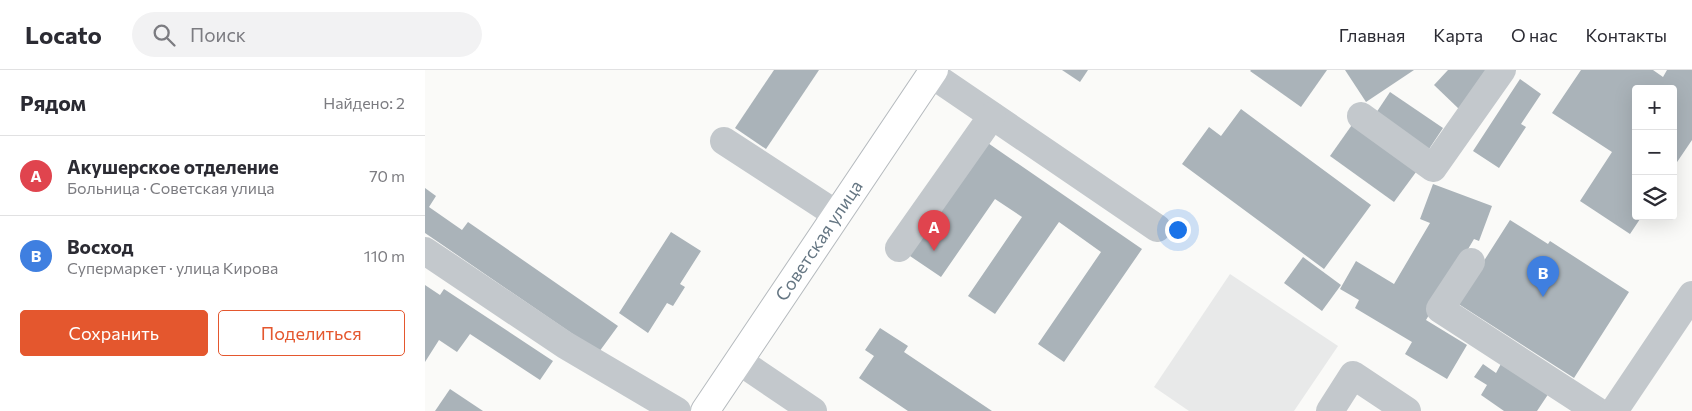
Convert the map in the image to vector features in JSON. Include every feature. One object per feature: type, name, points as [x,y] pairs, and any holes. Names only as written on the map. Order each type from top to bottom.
[{"type":"main road","name":"Советская улица","points":[[705,411],[932,72]]},
{"type":"street","points":[[1361,116],[1433,168],[1502,70]]},
{"type":"street","points":[[932,72],[992,116],[1157,228]]},
{"type":"street","points":[[899,248],[992,116]]},
{"type":"street","points":[[724,141],[836,214]]},
{"type":"street","points":[[425,251],[565,346],[677,411]]},
{"type":"street","points":[[1471,262],[1439,309],[1597,411]]},
{"type":"street","points":[[1614,411],[1692,295]]},
{"type":"street","points":[[739,361],[813,411]]},
{"type":"street","points":[[1330,411],[1353,376],[1407,411]]},
{"type":"shaded area","points":[[1230,274],[1338,346],[1294,411],[1189,411],[1154,387]]},
{"type":"building","points":[[774,70],[819,70],[766,149],[735,128]]},
{"type":"building","points":[[1062,70],[1088,70],[1080,82]]},
{"type":"building","points":[[1251,70],[1327,70],[1301,107]]},
{"type":"building","points":[[1345,70],[1414,70],[1366,102]]},
{"type":"building","points":[[1448,70],[1496,70],[1459,109],[1434,85]]},
{"type":"building","points":[[1581,70],[1653,70],[1663,77],[1667,70],[1692,70],[1692,140],[1677,162],[1677,85],[1632,85],[1632,220],[1639,220],[1630,234],[1580,201],[1612,152],[1552,113]]},
{"type":"building","points":[[1520,79],[1541,94],[1521,124],[1526,127],[1499,168],[1473,151]]},
{"type":"building","points":[[1390,92],[1443,128],[1429,149],[1376,113]]},
{"type":"building","points":[[1241,109],[1371,205],[1324,269],[1182,164],[1209,127],[1221,136]]},
{"type":"building","points":[[1354,122],[1419,168],[1394,202],[1330,156]]},
{"type":"building","points":[[985,141],[1142,249],[1064,362],[1038,344],[1101,252],[1059,222],[995,314],[968,296],[1022,217],[995,199],[941,277],[907,254]]},
{"type":"building","points":[[1433,184],[1492,206],[1479,241],[1474,239],[1426,320],[1467,345],[1447,379],[1405,354],[1412,342],[1355,308],[1359,300],[1340,289],[1356,261],[1394,284],[1430,223],[1420,219]]},
{"type":"building","points":[[425,188],[436,196],[429,207],[462,230],[468,222],[618,326],[599,352],[425,233]]},
{"type":"building","points":[[1510,220],[1548,244],[1550,241],[1629,292],[1574,378],[1457,303]]},
{"type":"building","points":[[671,232],[701,251],[680,284],[685,287],[673,306],[667,303],[648,333],[619,313]]},
{"type":"building","points":[[1303,257],[1341,285],[1322,311],[1284,283]]},
{"type":"building","points":[[425,285],[440,295],[444,289],[553,361],[540,380],[470,334],[457,352],[439,340],[425,362]]},
{"type":"building","points":[[880,328],[908,346],[904,352],[992,411],[908,411],[859,378],[874,356],[865,350]]},
{"type":"building","points":[[1502,362],[1549,393],[1537,411],[1504,411],[1481,395],[1487,385],[1474,377],[1483,364],[1496,373]]},
{"type":"building","points":[[450,389],[483,411],[435,411]]},
{"type":"place","name":"Акушерское отделение","points":[[934,251]]},
{"type":"place","name":"Восход","points":[[1543,297]]}]
